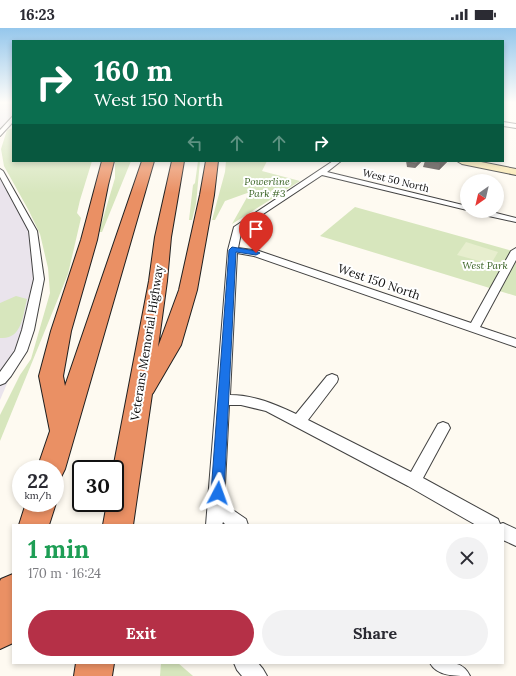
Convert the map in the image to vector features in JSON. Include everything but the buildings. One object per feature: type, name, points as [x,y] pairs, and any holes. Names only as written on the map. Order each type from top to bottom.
[{"type":"highway","points":[[63,432],[51,376],[61,330],[86,251],[108,162]]},
{"type":"highway","points":[[55,460],[148,162]]},
{"type":"highway","name":"Veterans Memorial Highway","points":[[118,524],[158,281],[163,237],[178,162]]},
{"type":"highway","points":[[139,397],[170,345],[185,297],[207,195],[212,162]]},
{"type":"highway","points":[[34,524],[38,512]]},
{"type":"highway","points":[[0,632],[12,594]]},
{"type":"highway","points":[[93,676],[95,664]]},
{"type":"main road","points":[[467,162],[516,172]]},
{"type":"street","points":[[214,524],[232,250],[238,227],[336,162]]},
{"type":"street","points":[[0,171],[33,231],[39,279],[28,330],[21,351],[8,372],[0,380]]},
{"type":"street","name":"West 50 North","points":[[320,172],[460,206]]},
{"type":"street","points":[[504,217],[516,220]]},
{"type":"street","name":"West 150 North","points":[[232,250],[256,253],[516,343]]},
{"type":"street","points":[[474,328],[516,251]]},
{"type":"street","points":[[298,422],[332,379]]},
{"type":"street","points":[[223,400],[240,400],[270,407],[414,481],[490,524]]},
{"type":"street","points":[[414,481],[443,428]]},
{"type":"street","points":[[216,508],[239,524]]},
{"type":"street","points":[[504,532],[516,538]]},
{"type":"street","points":[[245,664],[256,676]]},
{"type":"street","points":[[441,664],[459,676]]},
{"type":"shaded area","points":[[0,168],[33,231],[39,279],[21,351],[0,400]]},
{"type":"green space","points":[[6,133],[12,133],[12,162],[92,162],[77,213],[81,218],[68,274],[0,441],[0,415],[20,375],[31,359],[50,293],[48,268],[40,234],[4,166],[1,149]]},
{"type":"green space","points":[[115,162],[131,162],[102,232],[99,232],[115,178]]},
{"type":"green space","points":[[198,162],[200,162],[196,204],[192,220],[189,220],[193,185],[195,183]]},
{"type":"green space","name":"Powerline Park #3","points":[[226,162],[266,162],[262,171],[300,181],[232,224],[250,192],[225,201],[215,220],[212,220],[225,172]]},
{"type":"green space","name":"West Park","points":[[355,207],[516,252],[516,296],[320,236]]},
{"type":"green space","points":[[466,242],[498,252],[491,264],[457,255]]},
{"type":"green space","points":[[16,296],[27,299],[20,325],[13,335],[7,338],[0,338],[0,303]]},
{"type":"green space","points":[[161,664],[179,664],[193,676],[160,676]]},
{"type":"route","points":[[218,493],[232,250],[256,253]]}]
